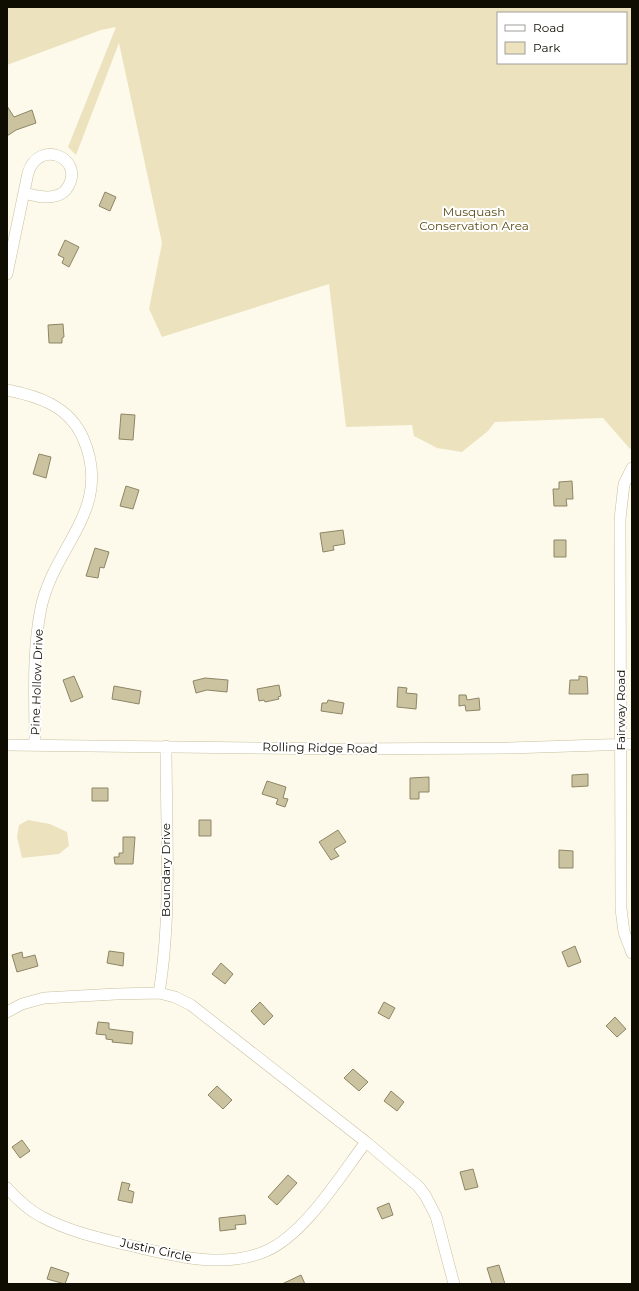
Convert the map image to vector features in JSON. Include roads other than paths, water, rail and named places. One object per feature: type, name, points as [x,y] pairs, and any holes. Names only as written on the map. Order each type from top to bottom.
[{"type":"street","points":[[7,274],[24,193],[30,166],[35,160],[48,154],[62,158],[68,163],[72,176],[67,189],[62,194],[48,197],[24,193]]},
{"type":"street","name":"Pine Hollow Drive","points":[[7,390],[39,398],[60,409],[69,416],[82,435],[93,469],[93,481],[85,510],[48,586],[41,608],[35,666],[35,744]]},
{"type":"street","name":"Fairway Road","points":[[632,468],[624,484],[620,519],[627,744],[622,915],[625,937],[632,953]]},
{"type":"street","name":"Rolling Ridge Road","points":[[7,745],[35,744],[342,749],[509,748],[627,744]]},
{"type":"street","name":"Boundary Drive","points":[[159,993],[163,970],[166,918],[166,746]]},
{"type":"street","points":[[7,1012],[22,1004],[44,998],[159,993],[176,996],[191,1005],[410,1178],[425,1195],[436,1216],[454,1284]]},
{"type":"street","name":"Justin Circle","points":[[7,1188],[29,1209],[41,1217],[60,1226],[99,1238],[184,1258],[223,1259],[245,1257],[266,1251],[285,1239],[299,1227],[366,1142]]},
{"type":"park label","name":"Musquash Conservation Area","points":[[474,219]]}]
